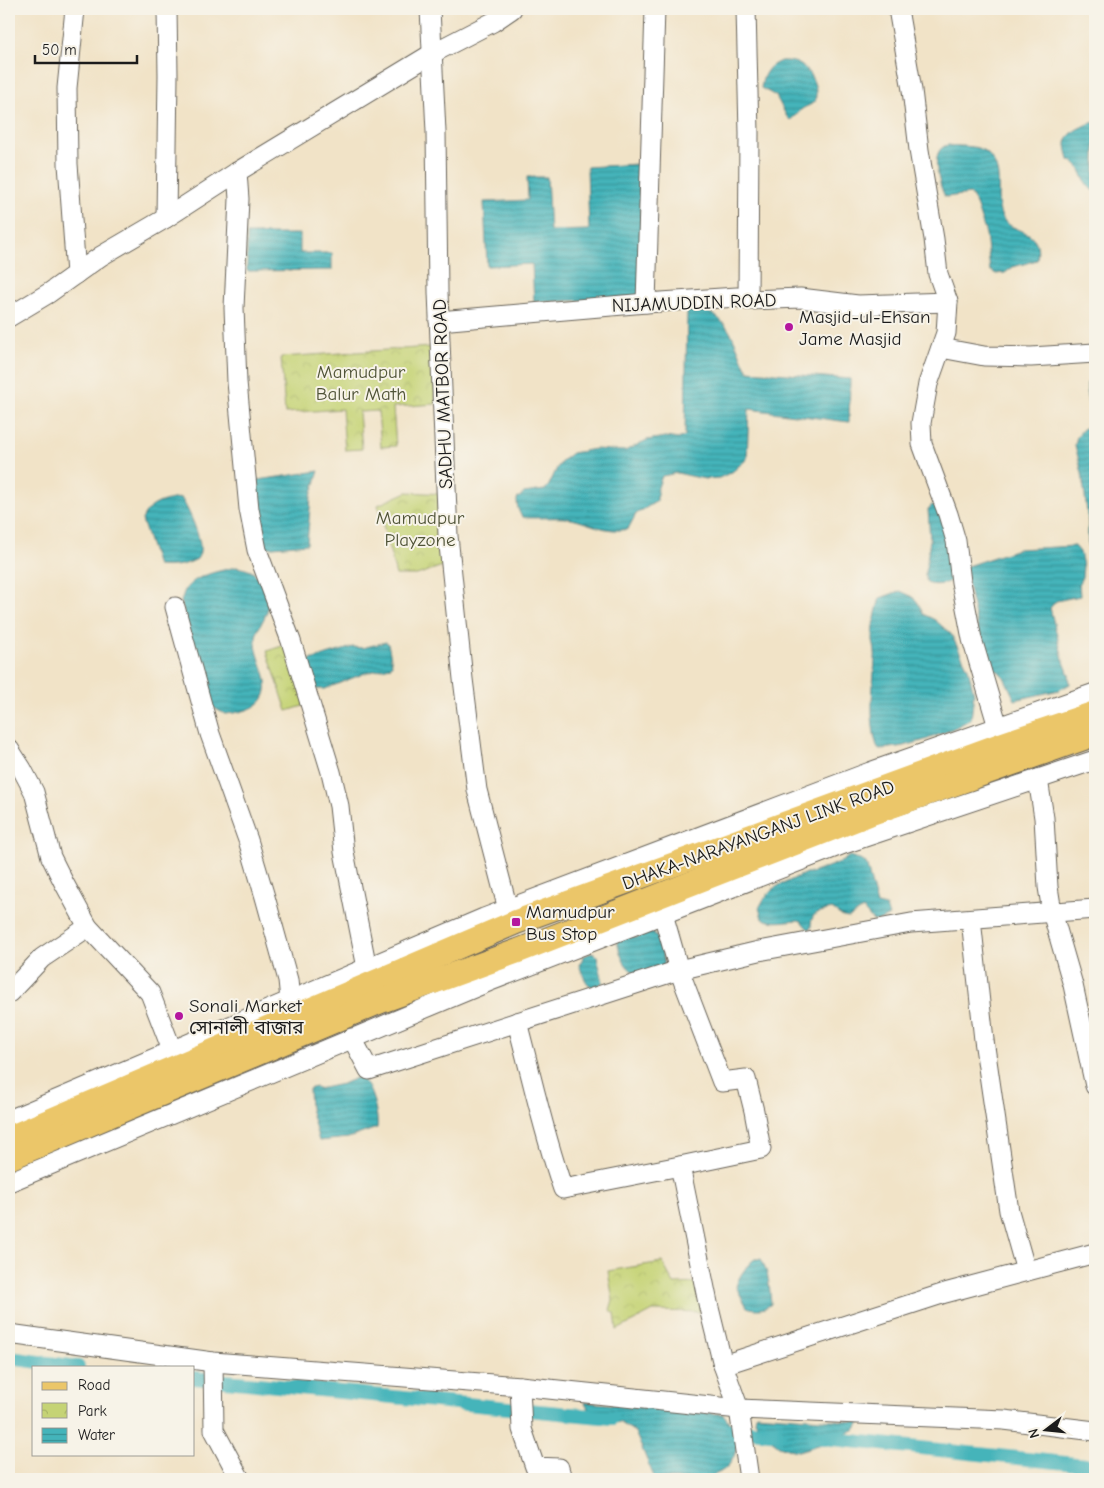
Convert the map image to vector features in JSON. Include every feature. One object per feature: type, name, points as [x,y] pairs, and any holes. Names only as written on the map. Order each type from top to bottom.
[{"type":"main road","name":"DHAKA-NARAYANGANJ LINK ROAD","points":[[9,1138],[510,916],[1095,713]]},
{"type":"main road","name":"DHAKA-NARAYANGANJ LINK ROAD","points":[[9,1158],[381,1001],[558,945],[870,814],[1095,734]]},
{"type":"street","points":[[74,9],[67,88],[68,164],[76,274]]},
{"type":"street","points":[[166,218],[167,9]]},
{"type":"street","name":"SADHU MATBOR ROAD","points":[[430,9],[433,53],[439,321],[448,536],[477,790],[510,916]]},
{"type":"street","points":[[9,317],[236,172],[433,53],[493,22],[512,9]]},
{"type":"street","points":[[646,303],[655,9]]},
{"type":"street","points":[[746,9],[749,133],[748,300]]},
{"type":"street","points":[[898,9],[912,90],[917,140],[938,274],[948,302],[946,333],[928,384],[921,423],[922,444],[953,532],[972,639],[998,727]]},
{"type":"street","points":[[236,172],[239,199],[234,308],[238,391],[249,509],[257,550],[290,641],[331,772],[339,806],[344,852],[367,968]]},
{"type":"street","name":"NIJAMUDDIN ROAD","points":[[439,321],[737,297],[748,300],[800,298],[858,305],[948,302]]},
{"type":"street","points":[[941,348],[984,356],[1095,353]]},
{"type":"street","points":[[175,607],[210,734],[248,840],[265,898],[288,980],[290,1000]]},
{"type":"street","points":[[9,1120],[367,968],[510,916],[870,772],[1095,694]]},
{"type":"street","points":[[9,749],[34,792],[51,857],[88,927],[150,992],[172,1050]]},
{"type":"street","points":[[9,1182],[488,982],[558,945],[663,914],[844,844],[1095,760]]},
{"type":"street","points":[[1038,779],[1044,818],[1048,887],[1052,912],[1073,985],[1095,1086]]},
{"type":"street","points":[[352,1038],[369,1070],[679,970],[759,951],[911,922],[1095,909]]},
{"type":"street","points":[[517,1022],[549,1148],[563,1189],[761,1149],[746,1079],[722,1082],[679,970],[663,914]]},
{"type":"street","points":[[971,919],[984,1040],[1009,1210],[1026,1271]]},
{"type":"street","points":[[9,993],[42,958],[88,927]]},
{"type":"street","points":[[680,1166],[709,1308],[723,1365],[739,1408],[749,1479]]},
{"type":"street","points":[[723,1365],[896,1308],[1095,1253]]},
{"type":"street","points":[[9,1334],[213,1362],[521,1386],[739,1408],[1004,1420],[1095,1431]]},
{"type":"street","points":[[213,1362],[214,1430],[240,1479]]},
{"type":"street","points":[[521,1386],[522,1429],[535,1467],[559,1468],[562,1479]]},
{"type":"green space","name":"Mamudpur Balur Math","points":[[432,347],[436,404],[393,407],[396,446],[381,447],[378,411],[359,412],[362,449],[345,450],[342,409],[285,413],[281,357]]},
{"type":"green space","name":"Mamudpur Playzone","points":[[407,492],[444,494],[448,564],[417,575],[396,575],[378,505]]},
{"type":"green space","points":[[288,644],[306,705],[287,711],[267,651]]},
{"type":"green space","points":[[662,1262],[674,1284],[699,1283],[706,1312],[653,1311],[617,1330],[615,1313],[610,1310],[613,1300],[608,1271]]},
{"type":"water","points":[[781,61],[793,62],[803,67],[811,76],[816,88],[814,102],[802,109],[790,120],[776,96],[761,88],[766,72]]},
{"type":"water","points":[[1095,122],[1095,191],[1087,185],[1078,167],[1069,160],[1066,144],[1067,139],[1073,132]]},
{"type":"water","points":[[948,145],[975,147],[988,154],[997,170],[998,202],[1002,217],[1013,227],[1031,236],[1038,249],[1037,260],[1013,267],[1005,273],[996,274],[990,270],[986,234],[975,201],[970,194],[945,197],[940,184],[937,168],[938,153]]},
{"type":"water","points":[[638,164],[644,298],[534,302],[532,264],[487,266],[484,202],[528,200],[527,177],[547,177],[550,231],[589,230],[587,167]]},
{"type":"water","points":[[247,234],[300,234],[300,253],[332,253],[332,270],[247,271]]},
{"type":"water","points":[[703,310],[720,319],[726,326],[749,371],[850,379],[849,422],[749,409],[747,459],[732,472],[719,478],[705,479],[677,473],[662,476],[657,490],[657,501],[636,514],[628,529],[604,529],[566,518],[523,517],[519,511],[517,499],[524,493],[545,490],[557,468],[572,453],[595,449],[625,451],[647,440],[665,437],[678,439],[685,436],[687,311]]},
{"type":"water","points":[[1095,375],[1095,412],[1089,407],[1087,383]]},
{"type":"water","points":[[1095,426],[1095,555],[1090,551],[1088,542],[1088,522],[1082,473],[1075,445],[1077,436],[1084,428]]},
{"type":"water","points":[[319,471],[311,496],[307,544],[261,548],[251,481]]},
{"type":"water","points":[[181,498],[197,532],[200,552],[197,559],[183,565],[157,566],[142,520],[145,514],[158,503]]},
{"type":"water","points":[[932,505],[942,512],[952,579],[947,583],[927,583],[925,575],[930,540],[928,509]]},
{"type":"water","points":[[1075,546],[1080,552],[1083,566],[1082,577],[1079,583],[1080,596],[1056,601],[1050,608],[1070,684],[1059,690],[1015,700],[1004,677],[997,670],[988,673],[964,567],[1018,549]]},
{"type":"water","points":[[236,567],[249,570],[255,574],[262,583],[268,598],[268,608],[256,639],[266,681],[266,690],[260,702],[248,710],[225,714],[212,707],[207,701],[181,602],[189,585],[201,577]]},
{"type":"water","points":[[900,591],[915,599],[923,614],[935,620],[951,634],[968,668],[974,694],[971,719],[926,740],[878,749],[872,716],[875,657],[874,624],[880,598]]},
{"type":"water","points":[[388,643],[392,664],[390,667],[365,673],[325,689],[314,689],[305,664],[307,661],[353,647],[362,648]]},
{"type":"water","points":[[849,856],[866,863],[877,905],[886,907],[889,916],[879,921],[873,921],[863,909],[849,918],[843,917],[832,909],[816,914],[812,918],[809,930],[800,920],[776,922],[762,918],[759,908],[774,888],[806,873],[812,873],[843,861]]},
{"type":"water","points":[[648,932],[654,933],[658,940],[664,966],[644,974],[635,973],[624,961],[617,940],[625,933],[636,938]]},
{"type":"water","points":[[593,952],[597,956],[603,982],[594,987],[587,983],[579,965],[584,956]]},
{"type":"water","points":[[359,1077],[367,1085],[373,1100],[377,1116],[377,1128],[348,1138],[319,1141],[310,1108],[309,1089],[342,1084]]},
{"type":"water","points":[[755,1259],[761,1259],[764,1264],[770,1293],[771,1304],[760,1309],[747,1307],[736,1287],[743,1272]]},
{"type":"water","points":[[584,1402],[723,1414],[735,1434],[737,1445],[734,1456],[721,1472],[711,1476],[688,1479],[655,1479],[635,1432],[621,1423],[596,1418]]},
{"type":"water","points":[[756,1414],[860,1422],[856,1429],[822,1444],[798,1451],[779,1446],[762,1433],[755,1421]]},
{"type":"waterway","points":[[9,1358],[70,1366]]},
{"type":"waterway","points":[[195,1378],[612,1418]]},
{"type":"waterway","points":[[733,1429],[779,1434]]},
{"type":"waterway","points":[[813,1437],[1095,1466]]},
{"type":"place","name":"Masjid-ul-Ehsan Jame Masjid","points":[[789,327]]},
{"type":"place","name":"Mamudpur Bus Stop","points":[[516,922]]},
{"type":"place","name":"Sonali Market সোনালী বাজার","points":[[179,1016]]}]
